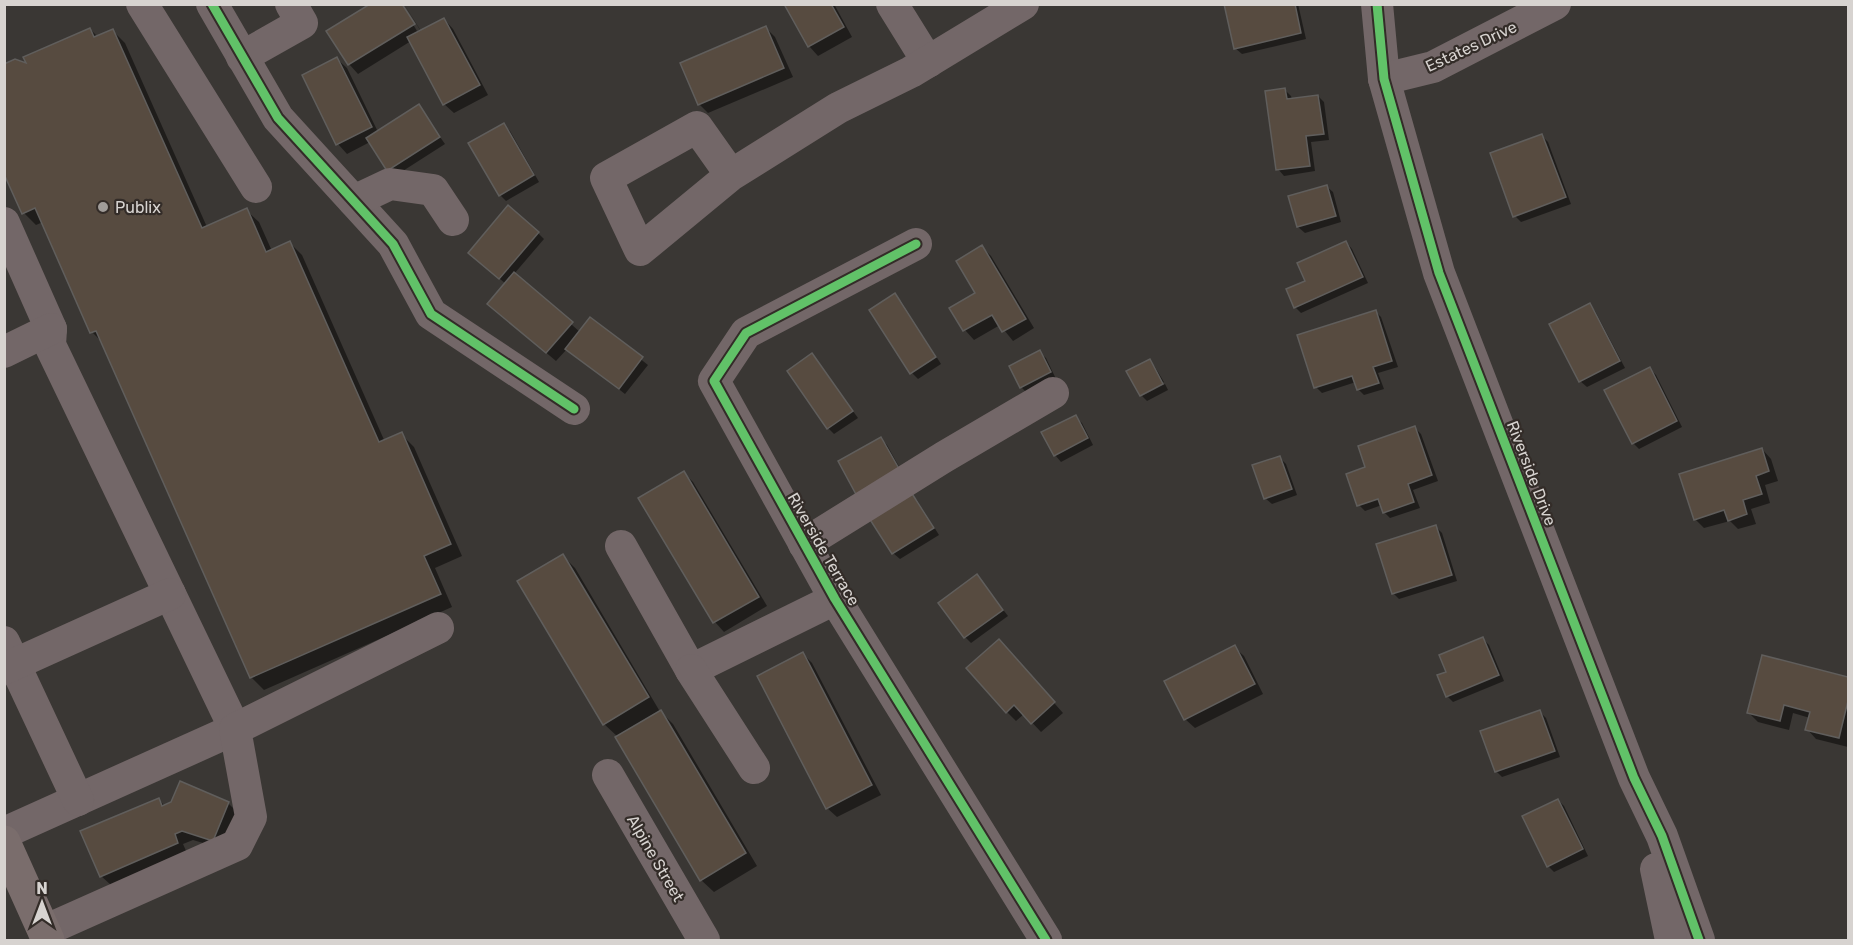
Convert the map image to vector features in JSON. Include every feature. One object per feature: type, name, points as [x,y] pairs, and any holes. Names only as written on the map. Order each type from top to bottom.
[{"type":"highway","points":[[6,846],[46,936]]},
{"type":"street","points":[[141,4],[256,188]]},
{"type":"street","points":[[212,4],[278,118],[393,244],[431,315],[574,409]]},
{"type":"street","points":[[242,57],[302,23],[291,4]]},
{"type":"street","points":[[892,4],[928,62]]},
{"type":"street","points":[[731,175],[838,108],[928,62],[1023,4]]},
{"type":"street","name":"Riverside Drive","points":[[1377,4],[1384,79],[1439,273],[1634,777],[1678,939]]},
{"type":"street","name":"Estates Drive","points":[[1384,79],[1433,67],[1556,4]]},
{"type":"street","points":[[354,201],[390,184],[433,190],[453,220]]},
{"type":"street","points":[[4,223],[51,329],[50,345],[235,729],[251,817],[237,845],[46,936]]},
{"type":"street","name":"Riverside Terrace","points":[[916,244],[746,333],[714,381],[834,599],[1046,940]]},
{"type":"street","points":[[4,352],[51,329]]},
{"type":"street","points":[[804,544],[1053,393]]},
{"type":"street","points":[[621,546],[691,670],[754,768]]},
{"type":"street","points":[[78,800],[8,658],[171,594]]},
{"type":"street","points":[[691,670],[834,599]]},
{"type":"street","points":[[6,846],[78,800],[235,729],[438,628]]},
{"type":"street","name":"Alpine Street","points":[[608,775],[704,940]]},
{"type":"building","points":[[370,4],[402,4],[415,24],[348,65],[326,31]]},
{"type":"building","points":[[784,4],[831,4],[844,27],[808,47]]},
{"type":"building","points":[[1224,4],[1295,4],[1301,33],[1234,49]]},
{"type":"building","points":[[444,18],[480,85],[443,105],[407,37]]},
{"type":"building","points":[[766,26],[784,68],[698,105],[680,63]]},
{"type":"building","points":[[90,28],[94,37],[113,29],[202,228],[247,208],[266,252],[290,241],[379,442],[402,432],[451,544],[424,556],[441,594],[250,678],[96,331],[90,333],[35,208],[22,214],[4,174],[4,64],[15,59],[26,63],[23,57]]},
{"type":"building","points":[[337,57],[372,127],[336,145],[302,75]]},
{"type":"building","points":[[1285,88],[1287,99],[1318,95],[1324,134],[1306,136],[1310,166],[1276,170],[1265,91]]},
{"type":"building","points":[[419,104],[440,137],[387,171],[366,138]]},
{"type":"building","points":[[504,123],[534,175],[499,196],[468,143]]},
{"type":"building","points":[[1542,134],[1566,197],[1513,217],[1490,153]]},
{"type":"building","points":[[1327,185],[1336,216],[1297,227],[1288,196]]},
{"type":"building","points":[[508,205],[539,232],[499,279],[468,253]]},
{"type":"building","points":[[1346,241],[1363,277],[1294,308],[1286,289],[1305,281],[1297,263]]},
{"type":"building","points":[[982,245],[1026,319],[1002,332],[992,315],[963,331],[949,308],[975,293],[956,261]]},
{"type":"building","points":[[514,272],[573,322],[546,353],[487,304]]},
{"type":"building","points":[[895,293],[936,357],[910,374],[869,310]]},
{"type":"building","points":[[1590,303],[1620,361],[1579,382],[1549,324]]},
{"type":"building","points":[[1376,310],[1392,361],[1373,367],[1379,383],[1357,390],[1352,376],[1314,388],[1297,335]]},
{"type":"building","points":[[590,317],[643,357],[619,389],[565,349]]},
{"type":"building","points":[[1040,350],[1051,372],[1020,388],[1009,366]]},
{"type":"building","points":[[812,353],[853,411],[827,429],[787,371]]},
{"type":"building","points":[[1150,359],[1163,384],[1140,396],[1126,371]]},
{"type":"building","points":[[1650,367],[1677,421],[1632,444],[1604,390]]},
{"type":"building","points":[[1076,415],[1088,438],[1054,456],[1041,432]]},
{"type":"building","points":[[1415,426],[1432,475],[1408,484],[1414,502],[1383,513],[1378,499],[1357,506],[1346,474],[1365,467],[1358,446]]},
{"type":"building","points":[[881,437],[902,474],[858,498],[838,461]]},
{"type":"building","points":[[1762,448],[1769,471],[1756,476],[1762,494],[1743,500],[1747,514],[1728,521],[1724,510],[1694,520],[1679,474]]},
{"type":"building","points":[[1280,456],[1292,489],[1264,499],[1252,465]]},
{"type":"building","points":[[684,471],[759,597],[713,623],[638,498]]},
{"type":"building","points":[[911,492],[934,528],[892,554],[869,518]]},
{"type":"building","points":[[1436,525],[1452,575],[1392,594],[1376,544]]},
{"type":"building","points":[[563,554],[649,697],[603,725],[517,581]]},
{"type":"building","points":[[977,574],[1003,610],[964,638],[938,603]]},
{"type":"building","points":[[1483,637],[1499,675],[1446,697],[1437,675],[1446,672],[1439,655]]},
{"type":"building","points":[[999,639],[1055,702],[1031,724],[1014,705],[1006,713],[966,668]]},
{"type":"building","points":[[1235,645],[1255,684],[1184,720],[1164,681]]},
{"type":"building","points":[[803,652],[872,785],[826,809],[757,676]]},
{"type":"building","points":[[1762,655],[1848,677],[1848,701],[1839,738],[1805,730],[1810,712],[1784,705],[1780,721],[1747,713]]},
{"type":"building","points":[[661,710],[746,853],[700,881],[615,737]]},
{"type":"building","points":[[1540,710],[1555,751],[1495,772],[1480,731]]},
{"type":"building","points":[[180,781],[229,802],[213,841],[182,831],[175,834],[178,843],[100,877],[80,831],[159,798],[162,806],[171,802]]},
{"type":"building","points":[[1558,799],[1583,849],[1547,867],[1522,816]]},
{"type":"cycle path","points":[[212,4],[278,118],[393,244],[431,314],[574,409]]},
{"type":"cycle path","points":[[1377,4],[1384,79],[1439,273],[1634,778],[1662,836],[1699,940]]},
{"type":"cycle path","points":[[916,244],[746,333],[714,381],[835,599],[1046,940]]},
{"type":"place","name":"Publix","points":[[103,207]]}]
